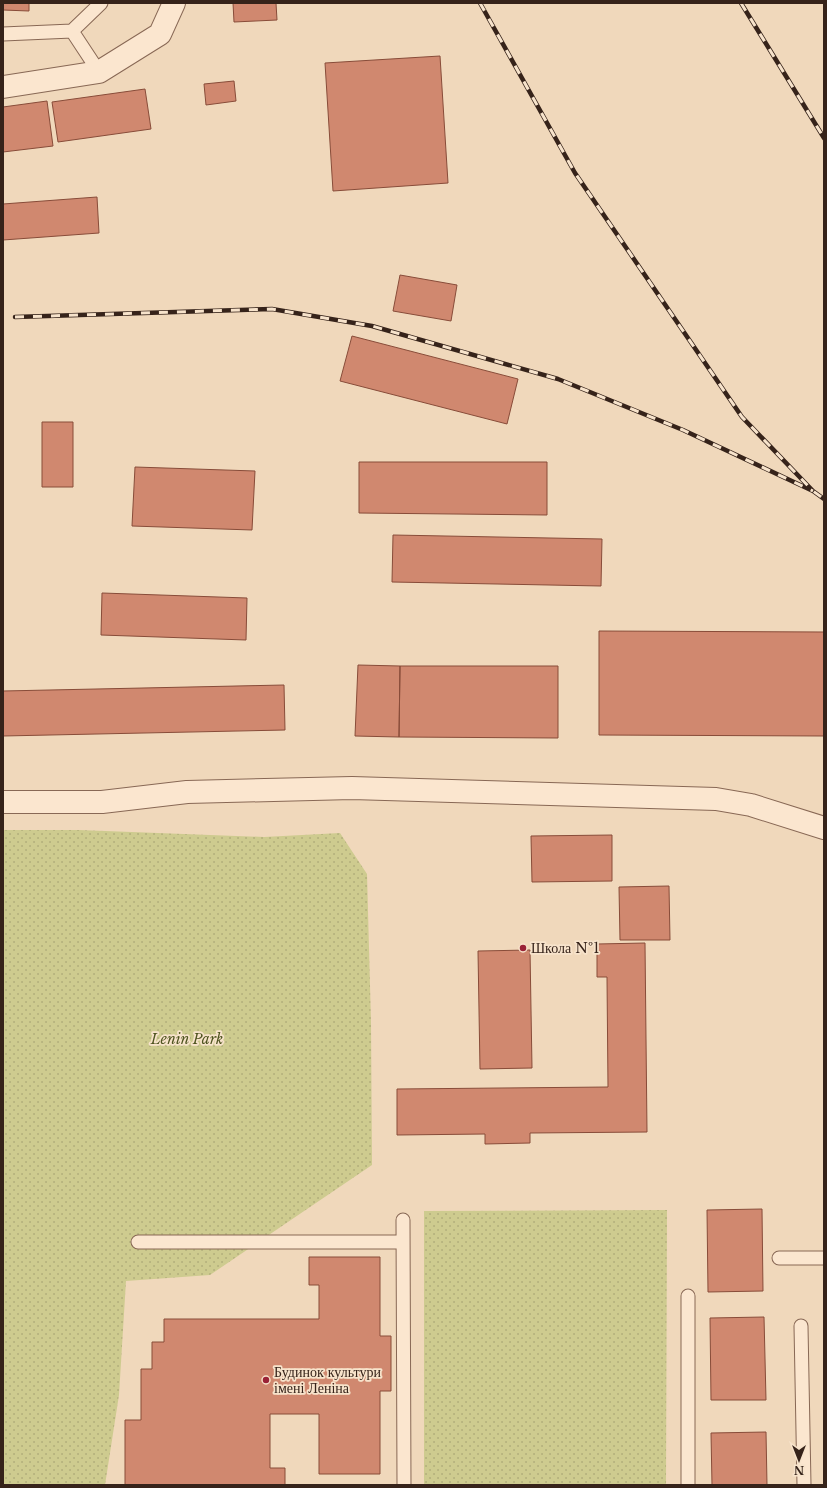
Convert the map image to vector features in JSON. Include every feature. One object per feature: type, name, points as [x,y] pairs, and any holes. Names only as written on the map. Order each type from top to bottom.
[{"type":"street","points":[[3,87],[99,72],[160,34],[174,3]]},
{"type":"street","points":[[3,802],[102,802],[187,792],[352,788],[708,798],[751,805],[824,828]]},
{"type":"lane","points":[[3,34],[72,31],[101,3]]},
{"type":"lane","points":[[72,31],[99,72]]},
{"type":"lane","points":[[403,1220],[404,1485]]},
{"type":"lane","points":[[138,1242],[403,1242]]},
{"type":"lane","points":[[779,1258],[824,1258]]},
{"type":"lane","points":[[688,1296],[688,1485]]},
{"type":"lane","points":[[801,1326],[804,1485]]},
{"type":"green space","name":"Lenin Park","points":[[3,830],[79,830],[264,837],[340,833],[367,874],[371,1022],[372,1165],[210,1275],[126,1281],[119,1395],[105,1485],[3,1485]]},
{"type":"green space","points":[[667,1210],[666,1485],[424,1485],[424,1211]]},
{"type":"building","points":[[3,3],[29,3],[29,11],[3,10]]},
{"type":"building","points":[[233,3],[276,3],[277,20],[234,22]]},
{"type":"building","points":[[440,56],[448,183],[333,191],[325,63]]},
{"type":"building","points":[[234,81],[236,101],[206,105],[204,84]]},
{"type":"building","points":[[145,89],[151,129],[58,142],[52,102]]},
{"type":"building","points":[[47,101],[53,146],[3,152],[3,107]]},
{"type":"building","points":[[97,197],[99,233],[3,240],[3,204]]},
{"type":"building","points":[[400,275],[457,285],[451,321],[393,311]]},
{"type":"building","points":[[352,336],[518,379],[507,424],[340,381]]},
{"type":"building","points":[[42,422],[73,422],[73,487],[42,487]]},
{"type":"building","points":[[359,462],[547,462],[547,515],[359,513]]},
{"type":"building","points":[[135,467],[255,471],[252,530],[132,526]]},
{"type":"building","points":[[393,535],[602,539],[601,586],[392,582]]},
{"type":"building","points":[[102,593],[247,598],[246,640],[101,635]]},
{"type":"building","points":[[599,631],[824,632],[824,736],[599,735]]},
{"type":"building","points":[[358,665],[400,666],[399,737],[355,736]]},
{"type":"building","points":[[400,666],[558,666],[558,738],[399,737]]},
{"type":"building","points":[[284,685],[285,730],[3,736],[3,691]]},
{"type":"building","points":[[612,835],[612,881],[532,882],[531,836]]},
{"type":"building","points":[[669,886],[670,940],[620,940],[619,887]]},
{"type":"building","points":[[645,943],[647,1132],[530,1133],[530,1143],[485,1144],[485,1134],[397,1135],[397,1089],[608,1087],[607,977],[597,977],[597,944]]},
{"type":"building","points":[[530,950],[532,1068],[480,1069],[478,951]]},
{"type":"building","points":[[762,1209],[763,1291],[708,1292],[707,1210]]},
{"type":"building","name":"Будинок культури імені Леніна","points":[[309,1257],[380,1257],[380,1336],[391,1336],[391,1391],[380,1391],[380,1474],[319,1474],[319,1414],[270,1414],[270,1468],[285,1468],[285,1485],[125,1485],[125,1420],[141,1420],[141,1369],[152,1369],[152,1342],[164,1342],[164,1319],[319,1319],[319,1285],[309,1285]]},
{"type":"building","points":[[764,1317],[766,1400],[711,1400],[710,1318]]},
{"type":"building","points":[[766,1432],[767,1485],[712,1485],[711,1433]]},
{"type":"railway","points":[[480,3],[575,173],[742,417],[813,491],[824,499]]},
{"type":"railway","points":[[741,3],[824,138]]},
{"type":"railway","points":[[15,317],[272,309],[372,326],[558,379],[683,430],[813,491]]},
{"type":"place","name":"Школа №1","points":[[523,948]]},
{"type":"place","name":"Будинок культури імені Леніна","points":[[266,1380]]}]
